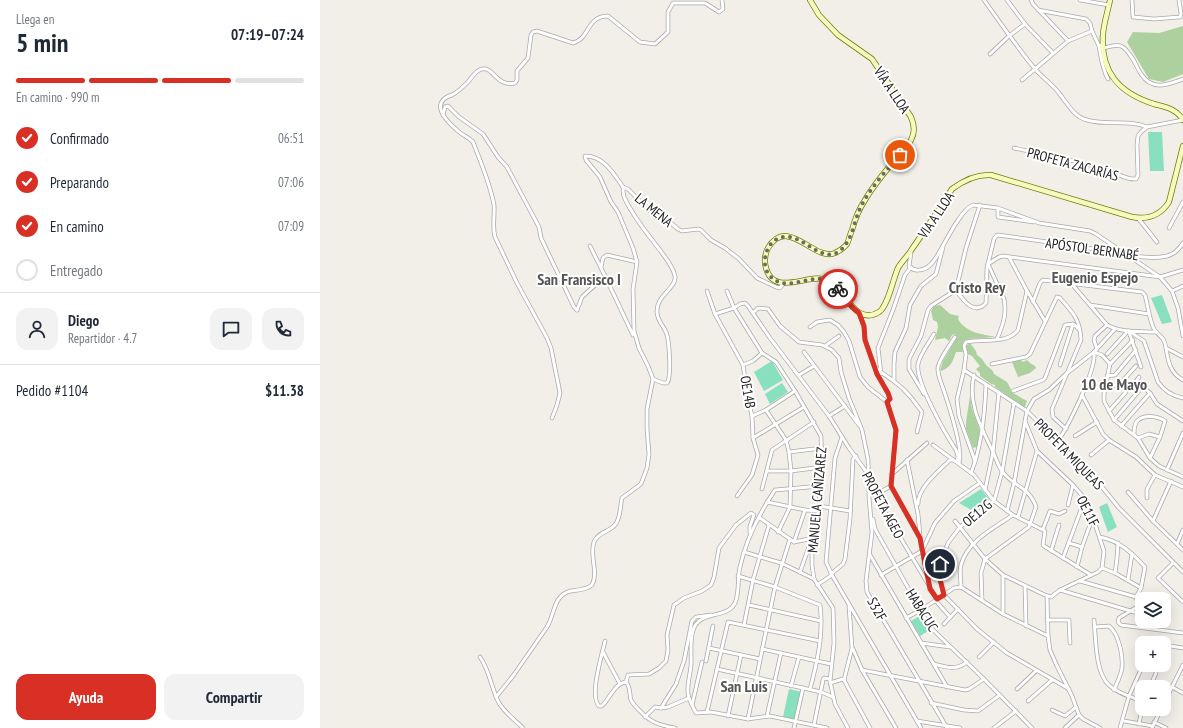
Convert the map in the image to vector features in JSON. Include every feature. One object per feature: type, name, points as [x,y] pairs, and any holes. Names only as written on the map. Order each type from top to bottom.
[{"type":"street","points":[[552,418],[560,393],[551,348],[547,338],[516,283],[495,237],[493,231],[494,207],[486,173],[473,142],[470,138],[459,132],[443,115],[440,110],[440,105],[445,98],[459,90],[480,70],[488,70],[498,80],[511,84],[515,83],[517,80],[517,71],[529,56],[531,35],[533,32],[537,31],[573,43],[580,40],[593,20],[597,17],[608,16],[640,42],[655,44],[668,32],[668,12],[673,3],[705,3],[719,12],[723,10],[722,0]]},
{"type":"street","name":"VÍA A LLOA","points":[[783,284],[770,277],[766,271],[765,264],[768,247],[782,237],[792,237],[817,250],[831,255],[843,248],[847,244],[854,221],[865,200],[884,173],[910,143],[913,132],[911,117],[872,59],[838,35],[819,15],[810,0]]},
{"type":"street","points":[[984,0],[1009,36],[1035,69],[1058,92],[1077,115],[1086,120],[1096,122],[1134,123],[1147,127],[1183,120],[1180,115],[1172,110],[1136,97],[1121,87],[1107,67],[1101,46],[1092,31],[1090,22],[1086,19],[1038,10]]},
{"type":"street","points":[[1007,0],[1025,24],[1053,53]]},
{"type":"street","points":[[1031,0],[1038,10],[1068,41]]},
{"type":"street","points":[[1080,0],[1109,6]]},
{"type":"street","points":[[1108,79],[1103,69],[1101,46],[1110,0]]},
{"type":"street","points":[[1132,0],[1133,17],[1154,19],[1180,17],[1179,0]]},
{"type":"street","points":[[990,54],[1009,36],[1025,24]]},
{"type":"street","points":[[1022,80],[1068,41],[1092,31]]},
{"type":"street","points":[[1101,46],[1121,46],[1126,49],[1136,62],[1140,73],[1147,81],[1153,84],[1166,85],[1183,79]]},
{"type":"street","points":[[443,115],[445,107],[450,107],[459,117],[483,134],[498,157],[508,167],[539,227],[541,238],[574,307],[577,310],[582,297],[605,276]]},
{"type":"street","name":"PROFETA ZACARÍAS","points":[[1014,148],[1058,157],[1136,179],[1138,175],[1136,154],[1138,136],[1147,127]]},
{"type":"street","name":"VIA A LLOA","points":[[859,313],[871,315],[880,311],[884,306],[899,267],[952,189],[968,179],[991,175],[1138,218],[1147,218],[1156,216],[1169,202],[1183,146]]},
{"type":"street","name":"LA MENA","points":[[637,262],[633,248],[618,212],[611,202],[600,177],[586,160],[585,156],[599,160],[609,166],[623,188],[628,189],[651,212],[671,223],[678,229],[698,228],[711,240],[725,248],[739,259],[757,278],[780,288],[783,284]]},
{"type":"street","points":[[623,188],[624,198],[638,222],[667,260],[675,275],[671,288],[661,297],[657,311],[660,322],[667,334],[670,371],[669,380],[663,383],[653,379]]},
{"type":"street","points":[[1169,228],[1183,202]]},
{"type":"street","points":[[910,267],[919,270],[930,266],[957,222],[970,206],[973,205],[998,208],[1039,223]]},
{"type":"street","points":[[957,462],[958,456],[956,450],[909,369],[909,358],[921,336],[928,310],[931,306],[956,290],[966,248],[980,206]]},
{"type":"street","points":[[998,208],[998,217],[1090,231],[1160,277],[1172,290],[1178,308],[1183,336]]},
{"type":"street","points":[[1138,218],[1157,242]]},
{"type":"street","name":"APÓSTOL BERNABÉ","points":[[988,264],[995,236],[1125,255],[1167,256],[1174,254],[1183,243]]},
{"type":"street","points":[[894,381],[895,352],[906,328],[910,305],[921,286],[936,274],[944,243]]},
{"type":"street","points":[[496,697],[513,676],[547,627],[558,599],[566,592],[588,588],[593,584],[595,576],[593,551],[595,540],[599,535],[615,525],[618,519],[622,498],[641,484],[647,468],[649,454],[647,409],[653,379],[636,340],[590,246]]},
{"type":"street","points":[[881,374],[878,348],[905,275],[910,267],[909,261],[911,251]]},
{"type":"street","points":[[601,267],[603,258],[607,255],[637,262],[633,302],[636,340]]},
{"type":"street","points":[[956,290],[965,303],[970,307],[978,308],[984,304],[986,299],[988,264],[999,257],[1009,257],[1160,277],[1183,270]]},
{"type":"street","points":[[1009,257],[1045,321]]},
{"type":"street","points":[[988,264],[1005,304],[1005,320],[997,339]]},
{"type":"street","points":[[783,284],[819,278],[826,279],[835,284],[852,307],[859,313],[864,326],[865,340],[877,374],[890,399],[887,402]]},
{"type":"street","points":[[1033,302],[1041,281],[1045,280],[1142,292],[1145,295],[1149,314],[1156,332]]},
{"type":"street","points":[[1071,283],[1108,325],[1115,329],[1128,331],[1156,332],[1162,336],[1165,342],[1171,369],[1177,377],[1183,380]]},
{"type":"street","points":[[1172,290],[1183,286]]},
{"type":"street","name":"OE14B","points":[[707,291],[715,314],[743,366],[752,416],[753,438],[758,455],[752,475],[738,496]]},
{"type":"street","name":"MANUELA CAÑIZAREZ","points":[[727,291],[734,308],[762,353],[776,362],[814,422],[821,436],[821,486],[813,538],[812,565],[814,579],[833,608],[834,647],[830,683],[836,707],[848,728]]},
{"type":"street","points":[[975,461],[958,416],[957,399],[966,354],[964,346],[966,342],[1012,336],[1018,330],[1027,291]]},
{"type":"street","points":[[992,364],[1029,356],[1056,299],[1059,297],[1078,319],[1081,330],[1081,340],[1052,411],[1053,416],[1066,429]]},
{"type":"street","name":"PROFETA AGEO","points":[[734,308],[740,304],[746,304],[829,416],[842,437],[869,474],[875,495],[936,600],[950,617]]},
{"type":"street","points":[[1090,305],[1149,314]]},
{"type":"street","points":[[1178,308],[1183,306]]},
{"type":"street","points":[[715,314],[734,308]]},
{"type":"street","points":[[753,313],[758,308],[768,309],[780,326],[799,342],[825,346],[832,350],[839,358],[841,372],[849,398],[862,430],[868,459],[869,474]]},
{"type":"street","points":[[810,327],[816,322],[823,320],[830,320],[838,325],[849,341],[853,360],[860,377],[868,387],[887,402],[896,430],[891,486],[920,538]]},
{"type":"street","points":[[1013,391],[1046,378],[1063,327],[1067,324],[1073,324],[1081,330]]},
{"type":"street","points":[[1060,365],[1073,324]]},
{"type":"street","points":[[1097,349],[1094,336],[1108,325]]},
{"type":"street","points":[[1007,511],[1014,483],[1027,411],[1034,399],[1049,390],[1066,374],[1094,352],[1115,329]]},
{"type":"street","points":[[1128,331],[1141,367]]},
{"type":"street","points":[[1107,354],[1128,331]]},
{"type":"street","points":[[1128,331],[1144,341],[1158,382],[1162,387],[1172,395],[1183,398]]},
{"type":"street","points":[[928,401],[918,370],[918,365],[934,334]]},
{"type":"street","points":[[825,346],[839,336]]},
{"type":"street","points":[[955,337],[938,365],[938,371],[961,457],[957,462]]},
{"type":"street","points":[[1132,340],[1110,364],[1105,386],[1104,401],[1114,420],[1138,438],[1150,458],[1159,466],[1183,477]]},
{"type":"street","points":[[1166,348],[1183,357]]},
{"type":"street","points":[[1107,376],[1115,375],[1136,350]]},
{"type":"street","points":[[804,352],[862,430]]},
{"type":"street","points":[[1094,352],[1102,355],[1110,364]]},
{"type":"street","points":[[1057,442],[1066,429],[1082,395],[1095,359],[1094,352]]},
{"type":"street","points":[[743,366],[753,361],[762,353]]},
{"type":"street","points":[[874,365],[881,374],[894,381],[904,389],[922,412],[917,432]]},
{"type":"street","points":[[799,375],[814,366]]},
{"type":"street","points":[[1118,386],[1136,366]]},
{"type":"street","name":"PROFETA MIQUEAS","points":[[964,370],[974,375],[1027,411],[1098,482],[1119,508],[1183,572]]},
{"type":"street","points":[[974,375],[971,391],[982,432],[1002,472],[1014,483],[1026,490],[1036,507],[1031,523],[1028,527],[985,559],[981,573],[982,600]]},
{"type":"street","points":[[1134,384],[1139,378]]},
{"type":"street","points":[[971,473],[982,432],[986,384]]},
{"type":"street","points":[[1105,386],[1134,384],[1143,386],[1150,393],[1157,404],[1183,422]]},
{"type":"street","points":[[1114,420],[1143,386]]},
{"type":"street","points":[[752,416],[766,410],[795,391]]},
{"type":"street","points":[[985,490],[993,452],[999,392]]},
{"type":"street","points":[[1109,411],[1126,392]]},
{"type":"street","points":[[1121,426],[1150,393]]},
{"type":"street","points":[[1082,395],[1103,434],[1109,440],[1136,457],[1155,475],[1183,487]]},
{"type":"street","name":"OE12G","points":[[944,595],[939,575],[940,564],[948,544],[960,527],[994,501],[1002,472],[1014,403]]},
{"type":"street","points":[[753,438],[804,406]]},
{"type":"street","points":[[829,416],[845,406]]},
{"type":"street","points":[[766,410],[786,440],[791,471],[790,507],[778,532]]},
{"type":"street","points":[[1134,434],[1135,424],[1145,417],[1159,417],[1166,421],[1150,458]]},
{"type":"street","name":"OE11F","points":[[1025,421],[1037,451],[1073,485],[1085,499],[1095,520],[1104,551],[1102,568]]},
{"type":"street","points":[[762,489],[772,450],[814,422]]},
{"type":"street","points":[[1075,436],[1097,422]]},
{"type":"street","points":[[1168,470],[1183,433]]},
{"type":"street","points":[[1138,438],[1149,434],[1160,437]]},
{"type":"street","points":[[842,437],[835,458],[825,560],[831,575],[921,728]]},
{"type":"street","points":[[1091,455],[1109,440]]},
{"type":"street","points":[[892,474],[927,443]]},
{"type":"street","points":[[933,445],[971,473],[994,501],[1007,511],[1043,529]]},
{"type":"street","points":[[789,452],[822,448]]},
{"type":"street","points":[[1018,517],[1037,451]]},
{"type":"street","points":[[817,585],[843,564],[845,559],[853,459],[856,456]]},
{"type":"street","points":[[907,460],[918,514]]},
{"type":"street","points":[[930,589],[920,538],[918,498],[928,483],[950,460],[957,462]]},
{"type":"street","points":[[767,471],[791,471],[822,467]]},
{"type":"street","name":"S32F","points":[[869,474],[872,532],[866,583],[867,592],[946,727]]},
{"type":"street","points":[[1147,498],[1147,489],[1155,475]]},
{"type":"street","points":[[1153,521],[1171,482]]},
{"type":"street","points":[[881,575],[922,551],[936,523],[954,501],[980,484]]},
{"type":"street","points":[[1068,505],[1073,485]]},
{"type":"street","points":[[821,486],[775,490],[767,502],[760,518],[750,533],[738,576],[737,596],[734,605],[727,611],[700,621],[695,628],[692,642],[688,691],[689,698],[696,713],[713,712],[748,719],[767,716],[827,728]]},
{"type":"street","points":[[875,495],[891,486]]},
{"type":"street","points":[[1128,492],[1153,521],[1183,550]]},
{"type":"street","points":[[1063,558],[1085,499]]},
{"type":"street","points":[[767,502],[805,510],[818,511]]},
{"type":"street","points":[[819,506],[850,511]]},
{"type":"street","name":"HABACUC","points":[[871,509],[875,529],[931,629],[967,662],[1016,711],[1029,727]]},
{"type":"street","points":[[794,542],[805,510]]},
{"type":"street","points":[[1065,511],[1059,514],[1050,512],[1043,529],[1045,533],[1043,545],[1092,575]]},
{"type":"street","points":[[676,728],[656,724],[645,717],[631,701],[629,686],[626,682],[628,675],[650,674],[666,661],[668,650],[667,635],[674,605],[684,598],[702,591],[711,585],[714,576],[718,549],[736,525],[751,514],[754,515],[750,526],[750,533]]},
{"type":"street","points":[[961,587],[961,565],[964,557],[973,544],[1013,515]]},
{"type":"street","points":[[760,518],[794,542],[813,538]]},
{"type":"street","points":[[1077,567],[1082,547],[1092,522],[1095,520]]},
{"type":"street","points":[[955,521],[985,559],[1003,575],[1048,596],[1051,597],[1060,590],[1092,575],[1102,568],[1115,573],[1141,588]]},
{"type":"street","points":[[744,625],[753,580],[769,525]]},
{"type":"street","points":[[1051,551],[1059,525]]},
{"type":"street","points":[[1177,544],[1183,530]]},
{"type":"street","points":[[800,572],[813,538]]},
{"type":"street","points":[[1100,538],[1109,539],[1118,543],[1145,567],[1139,592]]},
{"type":"street","points":[[748,719],[775,587],[781,563],[790,539]]},
{"type":"street","points":[[1069,543],[1082,547]]},
{"type":"street","points":[[1115,573],[1118,543]]},
{"type":"street","points":[[744,552],[781,563],[814,579]]},
{"type":"street","points":[[870,554],[947,687]]},
{"type":"street","points":[[1128,580],[1132,554]]},
{"type":"street","points":[[1173,563],[1158,578],[1183,602]]},
{"type":"street","points":[[1003,575],[1003,614]]},
{"type":"street","points":[[738,576],[775,587],[820,605],[821,620],[818,660],[810,689]]},
{"type":"street","points":[[1080,581],[1135,597]]},
{"type":"street","points":[[1025,586],[1026,626]]},
{"type":"street","points":[[906,618],[955,587],[961,587],[1003,614],[1048,636]]},
{"type":"street","points":[[1060,590],[1135,612]]},
{"type":"street","points":[[944,595],[977,629],[1007,653],[1069,689]]},
{"type":"street","points":[[1048,596],[1048,636],[1049,646],[1054,659],[1069,689],[1079,715],[1082,719],[1100,728]]},
{"type":"street","points":[[749,605],[821,620]]},
{"type":"street","points":[[849,605],[852,648],[844,679],[870,728]]},
{"type":"street","points":[[1135,608],[1119,618],[1118,622],[1121,625],[1183,633]]},
{"type":"street","points":[[944,624],[958,609]]},
{"type":"street","points":[[661,708],[676,684],[684,661],[692,620],[698,616],[716,614]]},
{"type":"street","points":[[1047,620],[1069,620],[1070,643]]},
{"type":"street","points":[[1094,620],[1101,672],[1106,683],[1114,690],[1135,698]]},
{"type":"street","points":[[707,712],[727,623],[730,622],[820,641]]},
{"type":"street","points":[[706,661],[713,626]]},
{"type":"street","points":[[1095,627],[1109,626],[1115,631],[1118,638],[1122,668],[1114,690]]},
{"type":"street","points":[[605,641],[595,689],[595,698],[598,706],[604,705],[616,687],[626,682]]},
{"type":"street","points":[[979,657],[994,642]]},
{"type":"street","points":[[921,643],[950,647]]},
{"type":"street","points":[[1171,646],[1183,648]]},
{"type":"street","points":[[709,648],[760,659]]},
{"type":"street","points":[[852,648],[862,670],[896,728]]},
{"type":"street","points":[[762,649],[831,664]]},
{"type":"street","points":[[602,652],[620,684]]},
{"type":"street","points":[[767,716],[781,653]]},
{"type":"street","points":[[728,716],[741,655]]},
{"type":"street","points":[[480,657],[486,666],[496,697],[505,711],[523,728]]},
{"type":"street","points":[[792,686],[799,657]]},
{"type":"street","points":[[692,705],[702,662]]},
{"type":"street","points":[[934,664],[956,668],[967,662]]},
{"type":"street","points":[[1183,665],[1182,670],[1172,687],[1183,693]]},
{"type":"street","points":[[717,669],[810,689],[833,697]]},
{"type":"street","points":[[862,670],[947,687],[967,689],[984,679]]},
{"type":"street","points":[[1017,689],[1036,670]]},
{"type":"street","points":[[1120,728],[1129,696],[1140,672]]},
{"type":"street","points":[[1153,680],[1156,673]]},
{"type":"street","points":[[814,725],[823,679],[830,679]]},
{"type":"street","points":[[830,683],[844,679]]},
{"type":"street","points":[[1028,701],[1052,680]]},
{"type":"street","points":[[794,728],[804,688]]},
{"type":"street","points":[[931,703],[959,709],[978,711],[1000,695]]},
{"type":"street","points":[[645,717],[655,706],[661,708],[668,707],[689,698]]},
{"type":"street","points":[[1052,710],[1064,716],[1076,707]]},
{"type":"street","points":[[994,728],[1016,711]]},
{"type":"street","points":[[1065,728],[1079,715]]},
{"type":"street","points":[[1139,724],[1140,716]]},
{"type":"street","points":[[1153,725],[1158,716]]},
{"type":"street","points":[[917,721],[946,727],[960,728]]},
{"type":"street","points":[[1124,721],[1166,728]]},
{"type":"green space","points":[[1183,26],[1183,74],[1163,82],[1149,79],[1127,42],[1133,32],[1159,33]]},
{"type":"green space","points":[[1148,132],[1162,132],[1164,171],[1150,171]]},
{"type":"green space","points":[[1162,295],[1172,322],[1162,324],[1151,298]]},
{"type":"green space","points":[[940,305],[950,314],[959,316],[958,319],[961,324],[970,330],[980,334],[996,337],[968,339],[963,342],[963,352],[956,352],[949,366],[940,371],[943,361],[957,337],[955,334],[952,335],[949,341],[945,338],[935,340],[938,327],[937,322],[933,320],[931,311],[934,306]]},
{"type":"green space","points":[[970,343],[977,355],[993,371],[994,374],[1007,382],[1013,393],[1027,401],[1025,407],[980,376],[980,373],[976,369],[980,366],[972,356],[968,354],[966,346]]},
{"type":"green space","points":[[1021,360],[1023,362],[1027,360],[1036,368],[1030,373],[1018,377],[1012,362]]},
{"type":"green space","points":[[772,361],[783,380],[764,391],[754,372]]},
{"type":"green space","points":[[782,383],[788,392],[770,404],[765,394]]},
{"type":"green space","points":[[970,396],[972,409],[980,431],[977,447],[973,448],[966,429]]},
{"type":"green space","points":[[981,489],[990,500],[973,511],[959,503]]},
{"type":"green space","points":[[1107,503],[1117,527],[1108,532],[1099,507]]},
{"type":"green space","points":[[921,615],[930,630],[920,636],[911,621]]},
{"type":"green space","name":"San Luis","points":[[789,689],[802,692],[796,720],[783,717]]},
{"type":"way so far","points":[[838,289],[832,282],[821,278],[783,284],[776,281],[770,277],[766,271],[766,251],[774,241],[782,237],[792,237],[824,253],[831,255],[840,251],[847,244],[854,221],[865,200],[884,173],[900,155]]},
{"type":"district","name":"Eugenio Espejo","points":[[1095,277]]},
{"type":"district","name":"San Fransisco I","points":[[579,279]]},
{"type":"district","name":"Cristo Rey","points":[[977,287]]},
{"type":"district","name":"10 de Mayo","points":[[1114,384]]},
{"type":"district","name":"San Luis","points":[[744,686]]},
{"type":"route","points":[[838,289],[852,307],[859,313],[864,326],[865,340],[877,374],[890,399],[887,402],[896,430],[891,486],[920,538],[930,589],[937,599],[944,595],[939,575],[940,564]]}]
